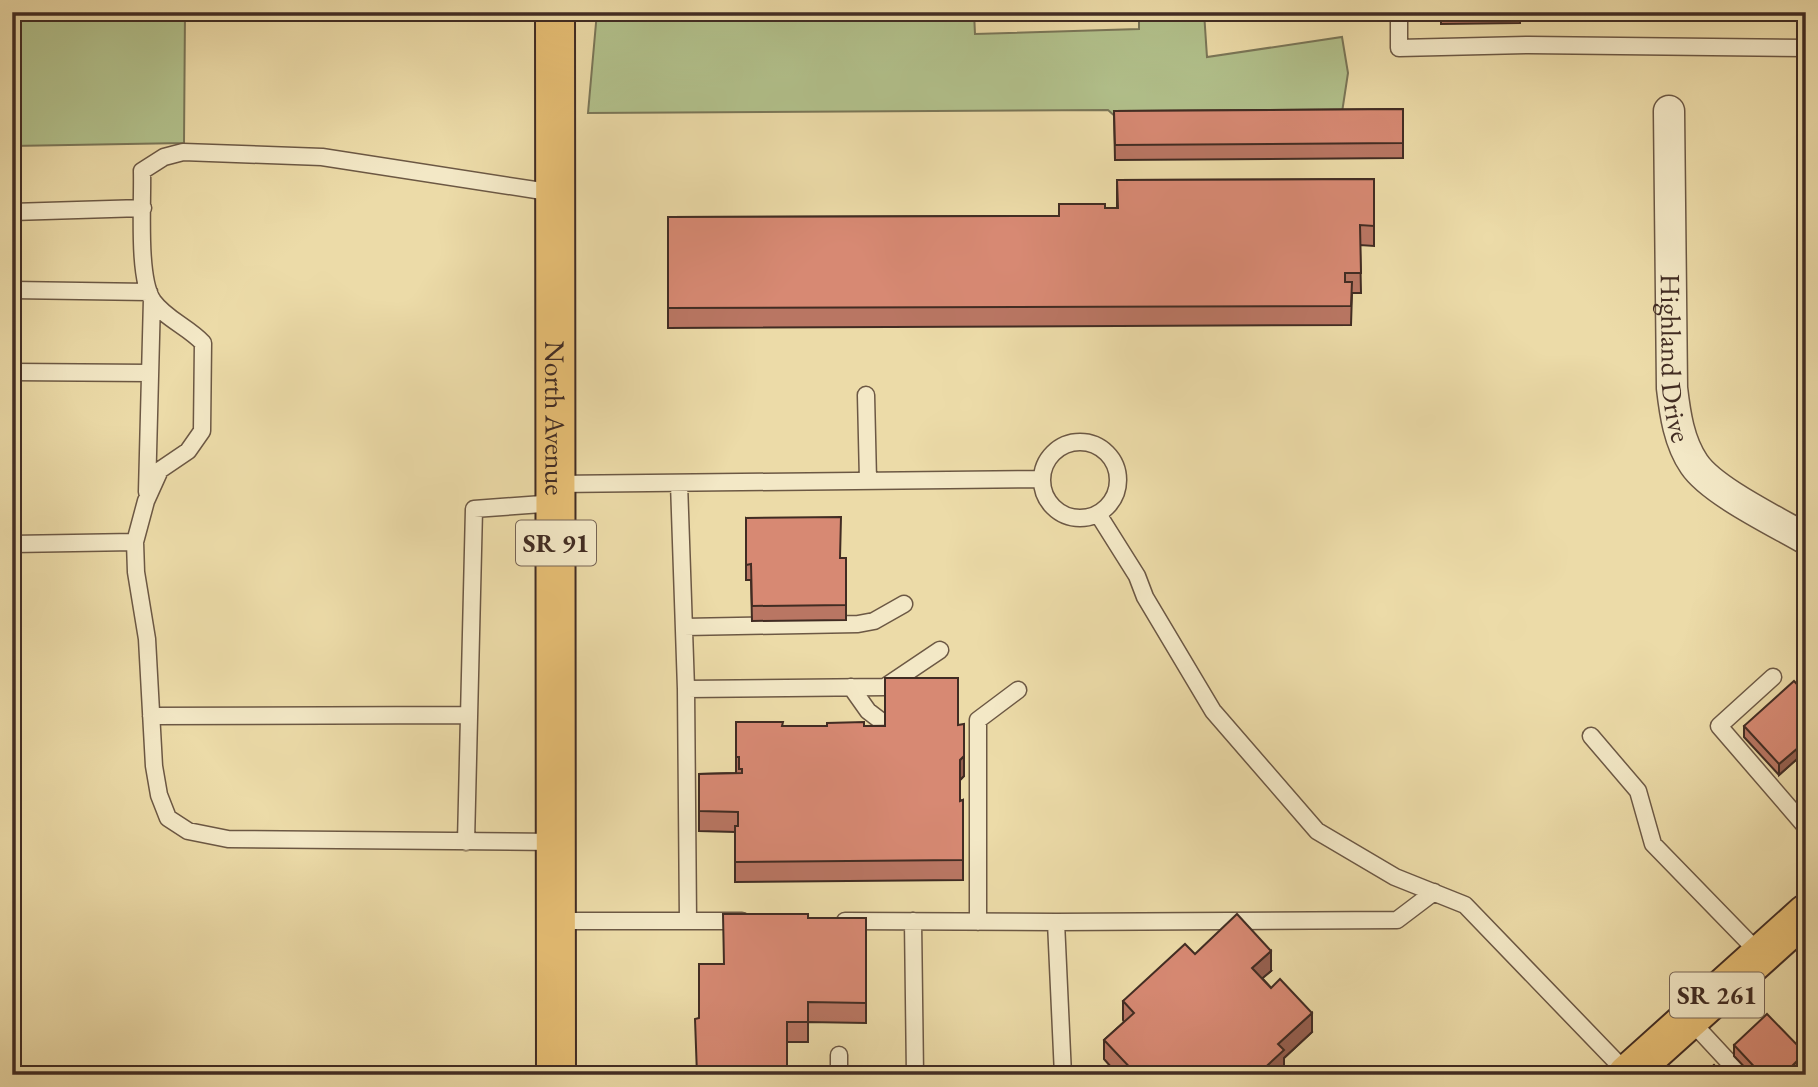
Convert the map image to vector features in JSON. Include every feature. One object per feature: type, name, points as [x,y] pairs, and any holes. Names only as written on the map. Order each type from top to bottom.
[{"type":"main road","name":"North Avenue","points":[[555,12],[556,1075]]},
{"type":"main road","name":"SR 261","points":[[1628,1074],[1806,914]]},
{"type":"street","name":"Highland Drive","points":[[1669,111],[1672,388],[1674,411],[1681,435],[1695,466],[1718,487],[1806,539]]},
{"type":"lane","points":[[1399,12],[1399,48],[1529,45],[1806,48]]},
{"type":"lane","points":[[555,193],[322,157],[183,152],[164,157],[142,171],[144,277],[151,295],[166,315],[191,331],[203,343],[202,431],[188,451],[160,470],[146,501],[135,542],[136,572],[147,639],[154,766],[159,795],[168,818],[188,831],[228,839],[555,842]]},
{"type":"lane","points":[[12,212],[143,208]]},
{"type":"lane","points":[[12,290],[151,295]]},
{"type":"lane","points":[[146,501],[151,295]]},
{"type":"lane","points":[[12,372],[150,373]]},
{"type":"lane","points":[[866,395],[868,480]]},
{"type":"lane","points":[[1079,441],[1092,443],[1104,450],[1112,459],[1119,484],[1115,497],[1098,514],[1072,518],[1051,506],[1044,495],[1042,479],[1047,460],[1055,450],[1079,441]]},
{"type":"lane","points":[[466,842],[474,509],[556,493],[679,483],[1042,479]]},
{"type":"lane","points":[[679,483],[686,689],[688,921]]},
{"type":"lane","points":[[1098,514],[1137,576],[1146,597],[1213,711],[1317,831],[1395,877],[1465,905],[1628,1074]]},
{"type":"lane","points":[[12,544],[135,542]]},
{"type":"lane","points":[[684,627],[858,624],[873,621],[904,604]]},
{"type":"lane","points":[[686,689],[885,687],[940,650]]},
{"type":"lane","points":[[1773,677],[1719,726],[1806,827]]},
{"type":"lane","points":[[851,687],[868,711],[885,724]]},
{"type":"lane","points":[[978,922],[978,720],[1018,690]]},
{"type":"lane","points":[[151,716],[469,715]]},
{"type":"lane","points":[[958,724],[978,723]]},
{"type":"lane","points":[[1591,736],[1638,791],[1653,844],[1761,954]]},
{"type":"lane","points":[[834,921],[1397,920],[1434,892]]},
{"type":"lane","points":[[556,921],[754,921]]},
{"type":"lane","points":[[913,921],[915,1075]]},
{"type":"lane","points":[[1056,922],[1063,1075]]},
{"type":"lane","points":[[1689,1019],[1741,1075]]},
{"type":"lane","points":[[839,1055],[839,1075]]},
{"type":"green space","points":[[12,12],[185,12],[184,143],[12,146]]},
{"type":"green space","points":[[597,12],[974,12],[975,34],[1139,29],[1139,12],[1204,12],[1207,57],[1342,37],[1348,73],[1341,119],[1117,118],[1108,110],[588,113]]},
{"type":"building","points":[[1403,109],[1403,143],[1115,145],[1114,111]]},
{"type":"building","points":[[1374,179],[1374,226],[1360,225],[1361,273],[1345,273],[1345,282],[1352,282],[1351,306],[668,308],[668,217],[1059,216],[1059,204],[1105,204],[1105,208],[1118,208],[1117,180]]},
{"type":"building","points":[[841,517],[840,558],[846,558],[846,605],[752,606],[751,564],[746,565],[746,518]]},
{"type":"building","points":[[885,678],[958,678],[958,725],[964,724],[964,756],[960,760],[963,860],[735,862],[735,826],[738,826],[738,812],[699,811],[699,774],[742,773],[742,769],[739,769],[739,757],[736,757],[736,722],[827,726],[827,723],[864,722],[864,726],[885,726]]},
{"type":"building","points":[[1794,681],[1806,694],[1806,741],[1779,764],[1744,726]]},
{"type":"building","points":[[723,914],[808,914],[808,918],[866,918],[866,1003],[808,1002],[808,1022],[787,1022],[787,1075],[697,1075],[695,1019],[699,1018],[699,964],[724,964]]},
{"type":"building","points":[[1237,914],[1271,951],[1252,968],[1271,988],[1280,979],[1312,1013],[1278,1044],[1284,1050],[1257,1075],[1137,1075],[1104,1040],[1134,1013],[1123,1001],[1185,944],[1195,954]]},
{"type":"building","points":[[1767,1014],[1805,1053],[1783,1075],[1762,1075],[1734,1045]]},
{"type":"building","points":[[1714,1065],[1724,1075],[1703,1075]]}]
